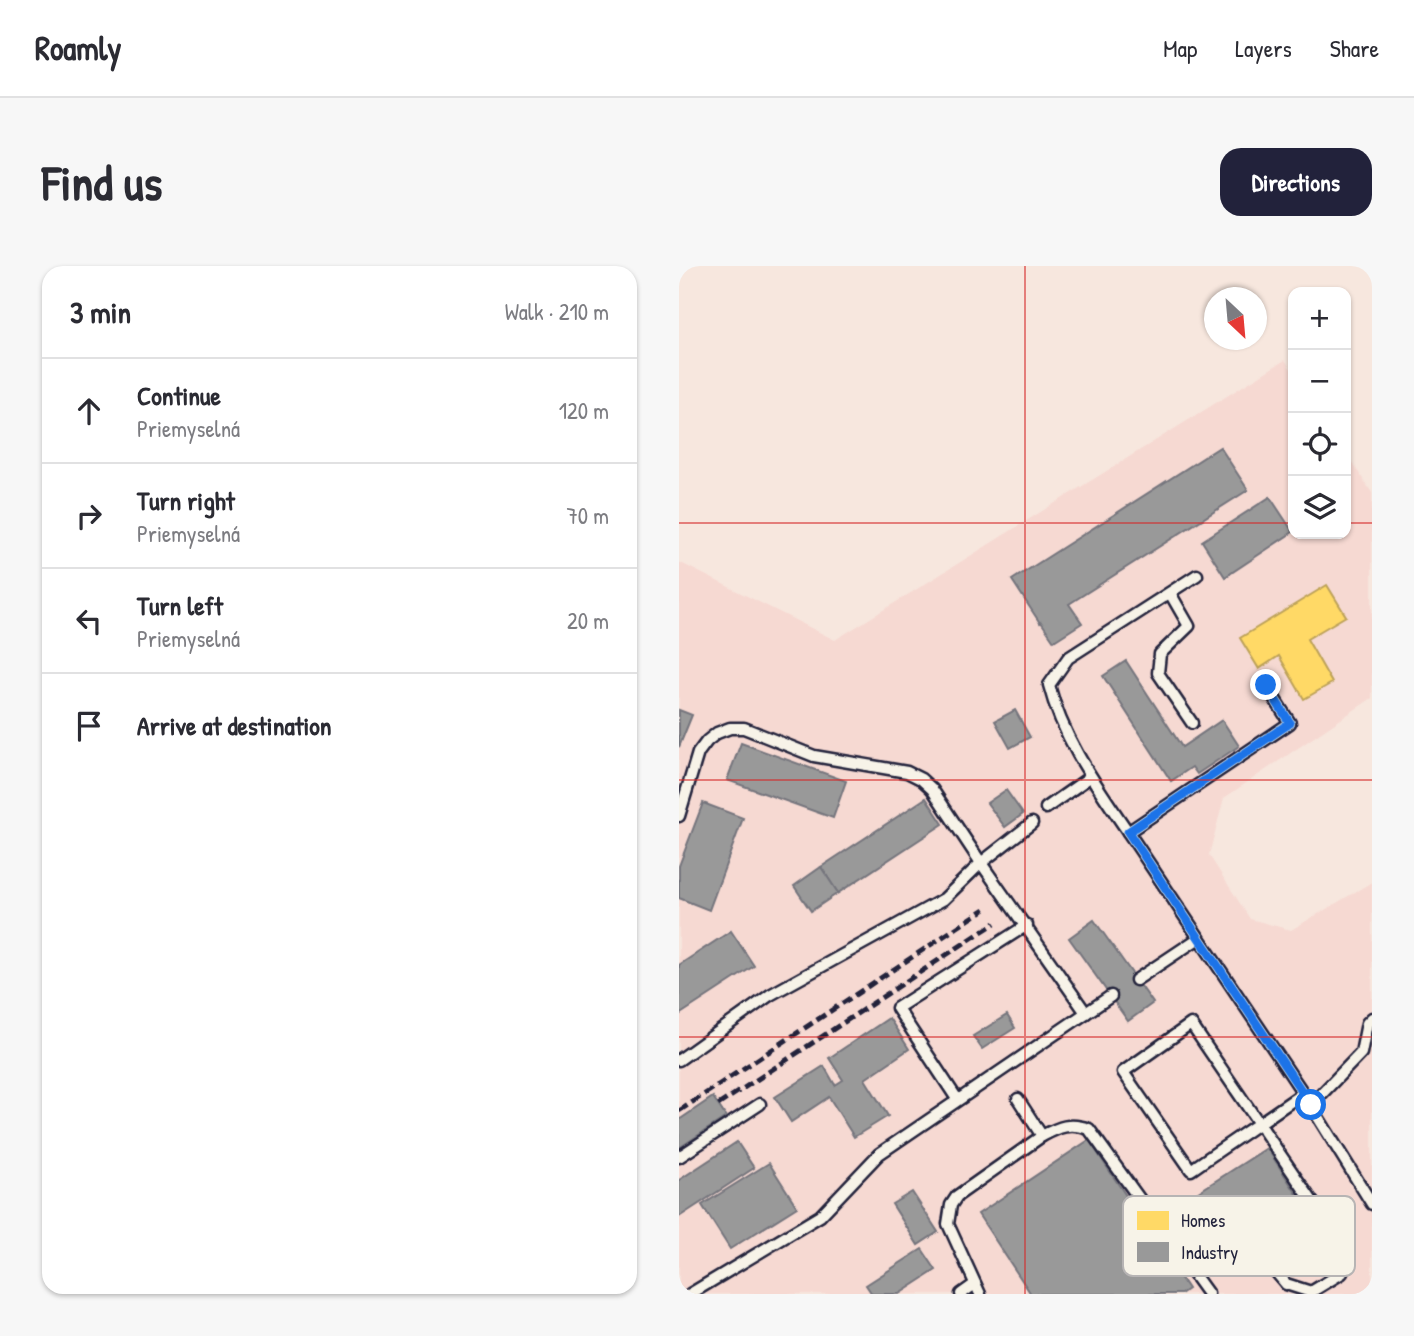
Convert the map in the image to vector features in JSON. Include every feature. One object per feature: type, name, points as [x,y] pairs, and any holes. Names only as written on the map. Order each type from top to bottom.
[{"type":"lane","points":[[1198,575],[1067,658],[1049,685],[1056,714],[1090,777],[1311,1105],[1372,1204]]},
{"type":"lane","points":[[1170,593],[1189,626],[1160,654],[1158,673],[1192,723]]},
{"type":"lane","points":[[1128,832],[1290,723],[1266,685]]},
{"type":"lane","points":[[679,815],[698,753],[717,733],[730,728],[744,728],[814,756],[907,772],[932,789],[1086,1013]]},
{"type":"lane","points":[[1046,808],[1090,777]]},
{"type":"lane","points":[[679,1060],[770,995],[944,899],[981,863],[1032,823]]},
{"type":"lane","points":[[957,1099],[897,1008],[1027,925]]},
{"type":"lane","points":[[1136,980],[1199,938]]},
{"type":"lane","points":[[689,1294],[820,1216],[879,1154],[1111,996]]},
{"type":"lane","points":[[1311,1105],[1367,1052],[1367,1023],[1372,1018]]},
{"type":"lane","points":[[1303,1093],[1260,1123],[1191,1170],[1123,1072],[1191,1024],[1260,1123],[1309,1196]]},
{"type":"lane","points":[[1018,1099],[1042,1136]]},
{"type":"lane","points":[[679,1157],[760,1104]]},
{"type":"lane","points":[[961,1294],[977,1289],[948,1224],[951,1205],[957,1196],[1042,1136],[1062,1125],[1077,1124],[1089,1129],[1137,1196]]},
{"type":"lane","points":[[1195,1276],[1208,1294]]},
{"type":"lane","points":[[1279,1276],[1286,1284],[1311,1292],[1337,1276]]},
{"type":"shaded area","points":[[1285,360],[1288,364],[1288,539],[1351,539],[1351,461],[1372,493],[1372,698],[1224,798],[1209,855],[1250,919],[1291,930],[1372,882],[1372,1294],[679,1294],[679,562],[835,640]]},
{"type":"building: Homes","points":[[1327,585],[1346,616],[1307,639],[1332,683],[1304,699],[1279,656],[1259,669],[1240,638]]},
{"type":"building: Industry","points":[[1220,447],[1248,490],[1069,604],[1082,623],[1054,641],[1012,580]]},
{"type":"building: Industry","points":[[1270,497],[1288,524],[1288,535],[1225,577],[1202,541]]},
{"type":"building: Industry","points":[[1126,661],[1182,747],[1222,720],[1239,746],[1197,774],[1192,767],[1171,781],[1103,676]]},
{"type":"building: Industry","points":[[679,710],[692,715],[679,747]]},
{"type":"building: Industry","points":[[1015,710],[1030,737],[1010,748],[995,721]]},
{"type":"building: Industry","points":[[741,743],[846,781],[833,818],[727,780]]},
{"type":"building: Industry","points":[[1006,790],[1023,814],[1005,827],[987,803]]},
{"type":"building: Industry","points":[[926,798],[943,824],[838,893],[821,867]]},
{"type":"building: Industry","points":[[703,803],[743,818],[709,910],[679,898],[679,866]]},
{"type":"building: Industry","points":[[821,867],[838,893],[811,911],[794,886]]},
{"type":"building: Industry","points":[[1094,920],[1153,1003],[1128,1021],[1069,938]]},
{"type":"building: Industry","points":[[731,931],[754,966],[679,1015],[679,965]]},
{"type":"building: Industry","points":[[1007,1015],[1015,1028],[982,1049],[973,1036]]},
{"type":"building: Industry","points":[[889,1018],[909,1049],[865,1079],[888,1116],[854,1137],[829,1097],[791,1122],[775,1097],[824,1066],[835,1085],[843,1080],[829,1058]]},
{"type":"building: Industry","points":[[713,1097],[726,1117],[679,1148],[679,1120]]},
{"type":"building: Industry","points":[[1089,1140],[1126,1196],[1123,1196],[1123,1276],[1179,1276],[1188,1289],[1181,1294],[1031,1294],[978,1214]]},
{"type":"building: Industry","points":[[737,1142],[754,1168],[679,1217],[679,1180]]},
{"type":"building: Industry","points":[[1267,1148],[1298,1196],[1192,1196]]},
{"type":"building: Industry","points":[[769,1163],[797,1207],[730,1249],[702,1205]]},
{"type":"building: Industry","points":[[912,1192],[938,1232],[918,1245],[892,1204]]},
{"type":"building: Industry","points":[[922,1249],[936,1270],[899,1294],[872,1294],[866,1285]]},
{"type":"railway","points":[[679,1111],[985,909]]},
{"type":"railway","points":[[718,1105],[995,923]]},
{"type":"route","points":[[1266,685],[1290,723],[1128,832],[1311,1105]]}]
